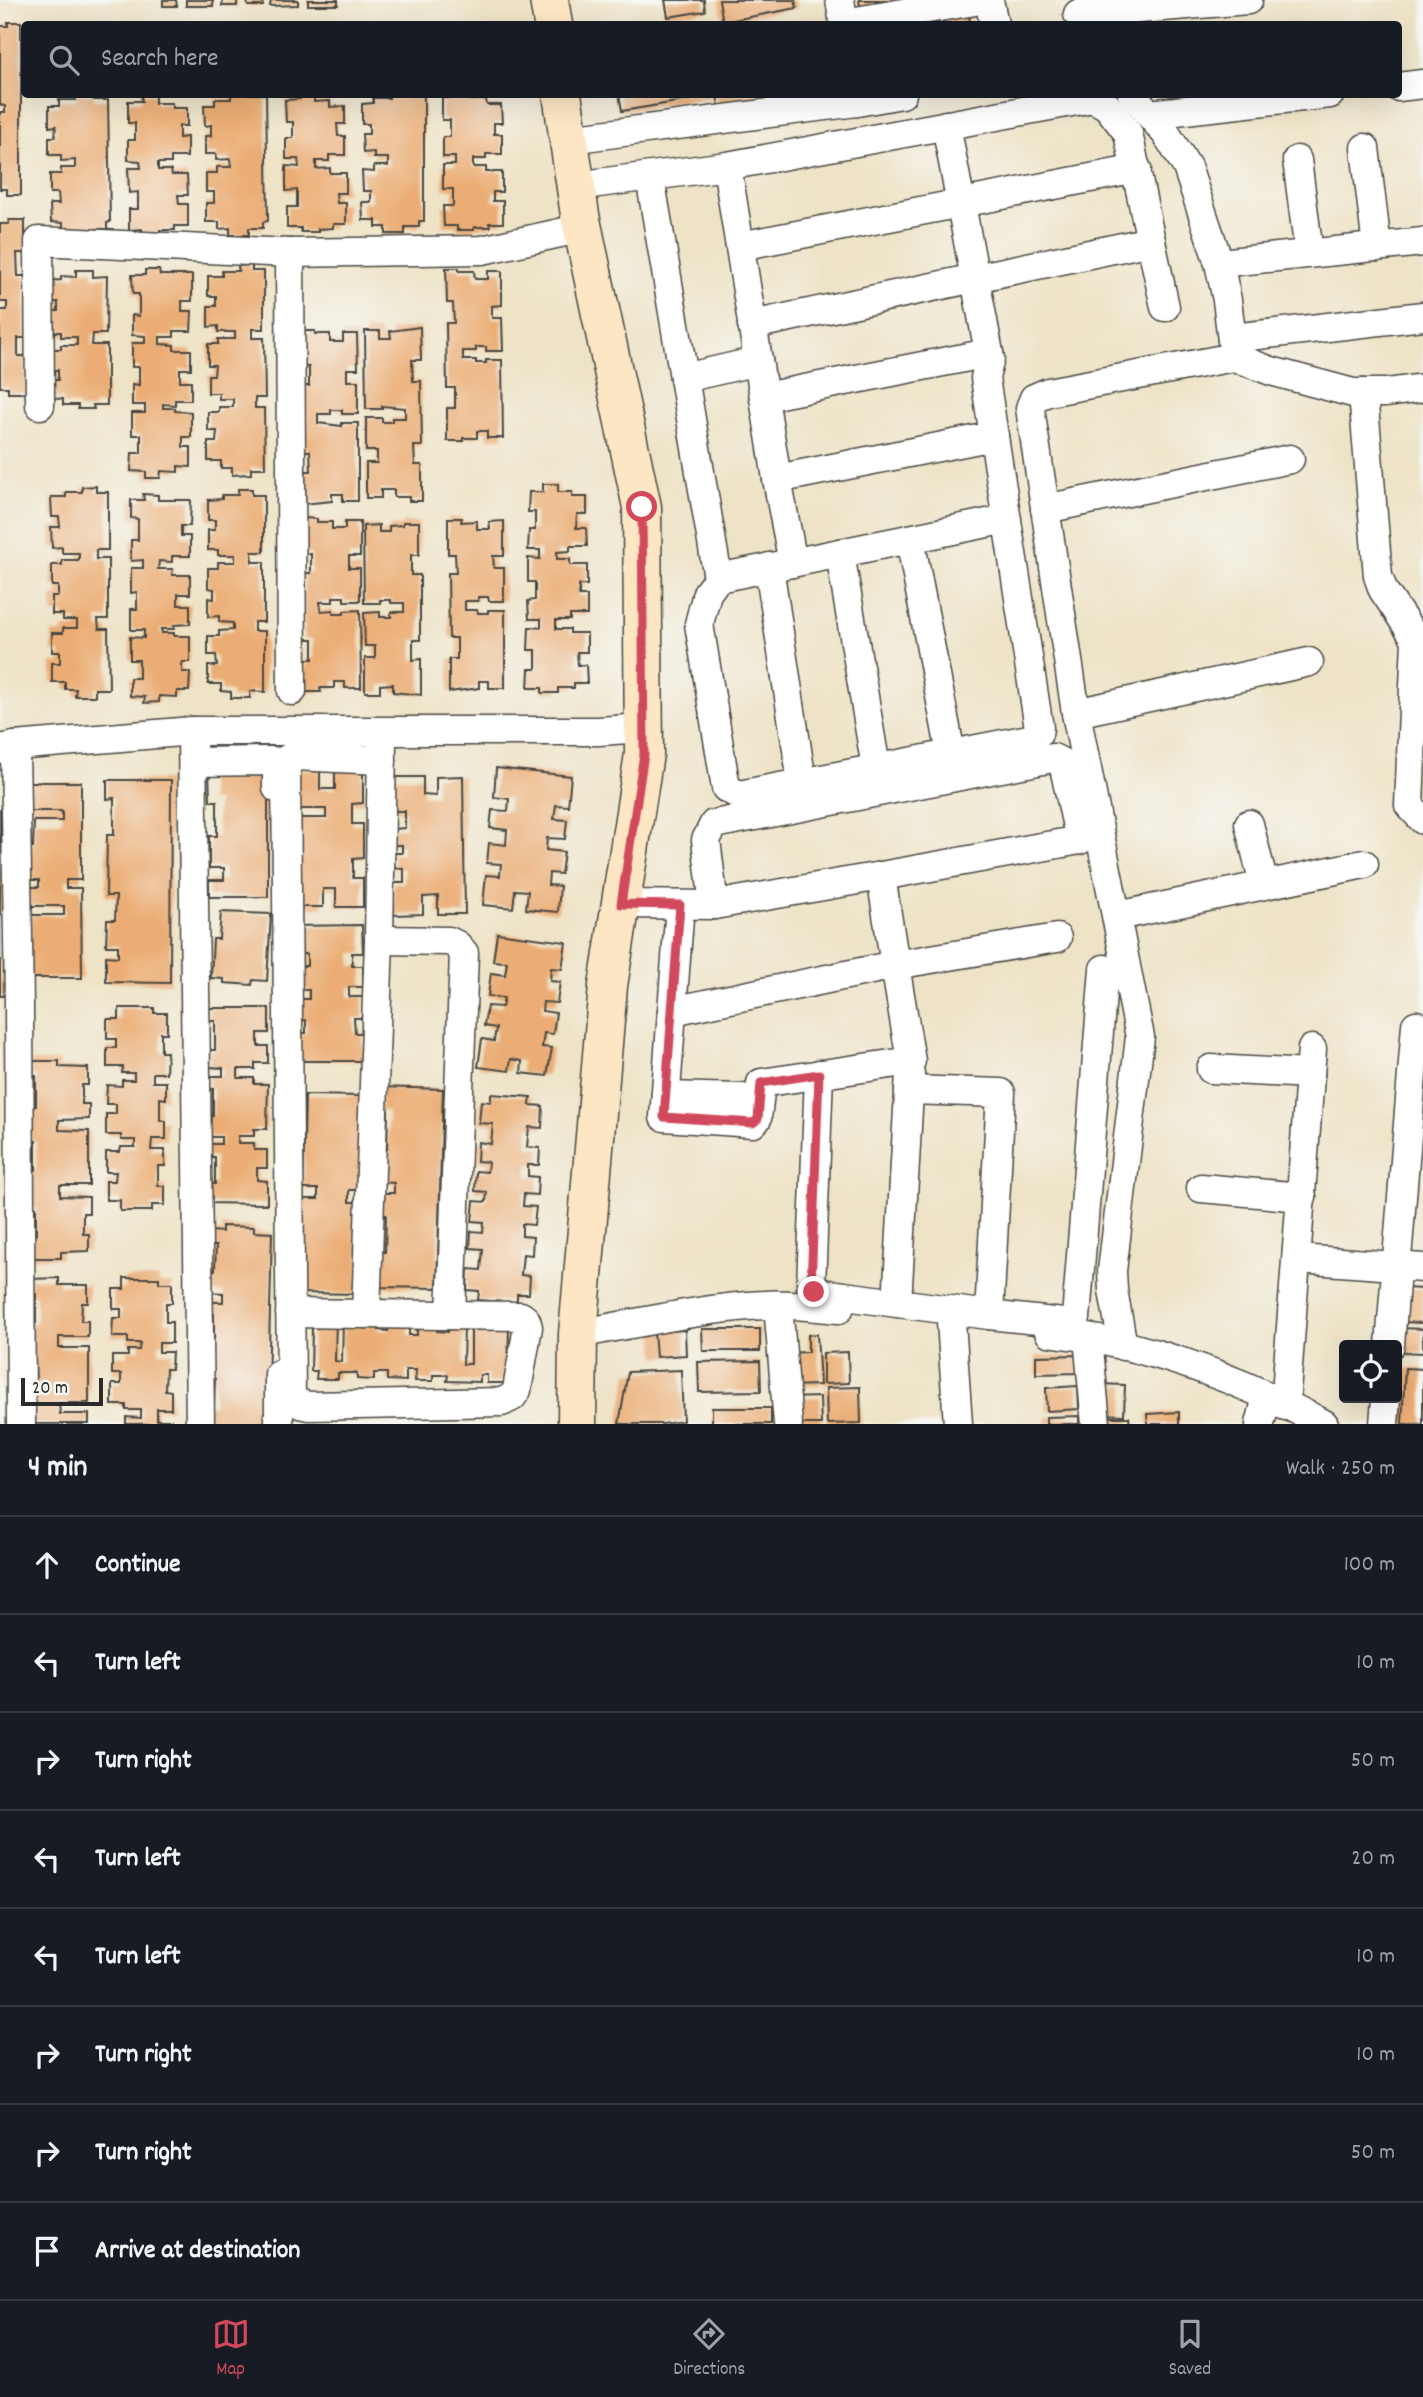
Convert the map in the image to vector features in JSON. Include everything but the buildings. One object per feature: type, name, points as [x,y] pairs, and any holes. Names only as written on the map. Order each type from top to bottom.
[{"type":"street","points":[[549,0],[552,21]]},
{"type":"street","points":[[843,16],[981,0]]},
{"type":"street","points":[[989,0],[994,21]]},
{"type":"street","points":[[1078,13],[1248,0]]},
{"type":"street","points":[[1402,87],[1423,84]]},
{"type":"street","points":[[563,98],[583,228],[642,507],[644,754],[608,986],[578,1334],[577,1424]]},
{"type":"street","points":[[569,139],[856,98]]},
{"type":"street","points":[[1140,104],[1253,98]]},
{"type":"street","points":[[576,186],[727,166],[1093,99],[1108,106],[1128,133],[1165,307]]},
{"type":"street","points":[[1140,104],[1167,135],[1187,167],[1219,263],[1233,347],[1272,371],[1353,393],[1385,393],[1423,388]]},
{"type":"street","points":[[946,125],[989,353],[990,364],[985,378],[1007,519],[1039,727],[1038,734],[1034,738],[739,795],[726,788],[699,624],[707,593],[718,578],[1007,519]]},
{"type":"street","points":[[1365,148],[1377,247]]},
{"type":"street","points":[[1297,160],[1309,253]]},
{"type":"street","points":[[727,166],[777,479],[781,565],[802,782]]},
{"type":"street","points":[[740,246],[1137,169]]},
{"type":"street","points":[[650,177],[718,578]]},
{"type":"street","points":[[40,405],[39,241],[290,253],[482,250],[583,228]]},
{"type":"street","points":[[752,325],[1151,241]]},
{"type":"street","points":[[1219,263],[1423,242]]},
{"type":"street","points":[[290,253],[292,691]]},
{"type":"street","points":[[1123,1346],[1112,1271],[1140,1037],[1076,713],[1030,408],[1034,398],[1048,392],[1233,347],[1423,316]]},
{"type":"street","points":[[764,397],[989,353]]},
{"type":"street","points":[[684,378],[758,361]]},
{"type":"street","points":[[1363,393],[1378,576],[1383,590],[1416,639],[1409,805],[1423,820]]},
{"type":"street","points":[[777,479],[994,436]]},
{"type":"street","points":[[1045,509],[1290,459]]},
{"type":"street","points":[[910,539],[951,754]]},
{"type":"street","points":[[841,553],[876,768]]},
{"type":"street","points":[[1076,713],[1309,662]]},
{"type":"street","points":[[21,1424],[10,1014],[8,747],[192,731],[382,732],[644,728]]},
{"type":"street","points":[[192,731],[200,1424]]},
{"type":"street","points":[[366,1314],[379,940],[382,732]]},
{"type":"street","points":[[290,1313],[521,1316],[528,1327],[517,1390],[513,1397],[502,1402],[309,1406],[300,1404],[291,1397],[290,1313],[286,765],[287,759],[293,756],[382,760]]},
{"type":"street","points":[[621,904],[714,905],[1080,840],[1063,763],[1053,758],[714,824],[706,839],[714,905]]},
{"type":"street","points":[[192,762],[269,760],[277,763],[279,1424]]},
{"type":"street","points":[[1250,824],[1264,885]]},
{"type":"street","points":[[1118,916],[1364,864]]},
{"type":"street","points":[[881,876],[911,1061],[897,1303]]},
{"type":"street","points":[[680,905],[664,1117],[753,1123],[758,1119],[761,1083],[911,1061]]},
{"type":"street","points":[[672,1011],[895,965],[1058,939]]},
{"type":"street","points":[[379,940],[449,941],[457,944],[464,953],[451,1315]]},
{"type":"street","points":[[819,1074],[811,1287],[814,1292],[1073,1324],[1076,1318],[1104,969]]},
{"type":"street","points":[[1391,1340],[1409,1268],[1416,1025]]},
{"type":"street","points":[[1211,1069],[1311,1062],[1298,1259],[1276,1401],[1260,1424]]},
{"type":"street","points":[[909,1090],[1001,1093],[989,1315]]},
{"type":"street","points":[[666,1096],[742,1098]]},
{"type":"street","points":[[1201,1188],[1302,1196]]},
{"type":"street","points":[[1298,1259],[1409,1268]]},
{"type":"street","points":[[578,1334],[719,1310],[778,1304],[1088,1337],[1166,1357],[1276,1401],[1324,1424]]},
{"type":"street","points":[[778,1304],[788,1424]]},
{"type":"street","points":[[951,1321],[958,1424]]},
{"type":"street","points":[[1088,1337],[1096,1424]]},
{"type":"street","points":[[1384,1424],[1386,1403]]},
{"type":"route","points":[[642,507],[644,754],[621,904],[680,905],[664,1117],[753,1123],[758,1119],[761,1083],[819,1074],[811,1287],[814,1292]]}]
